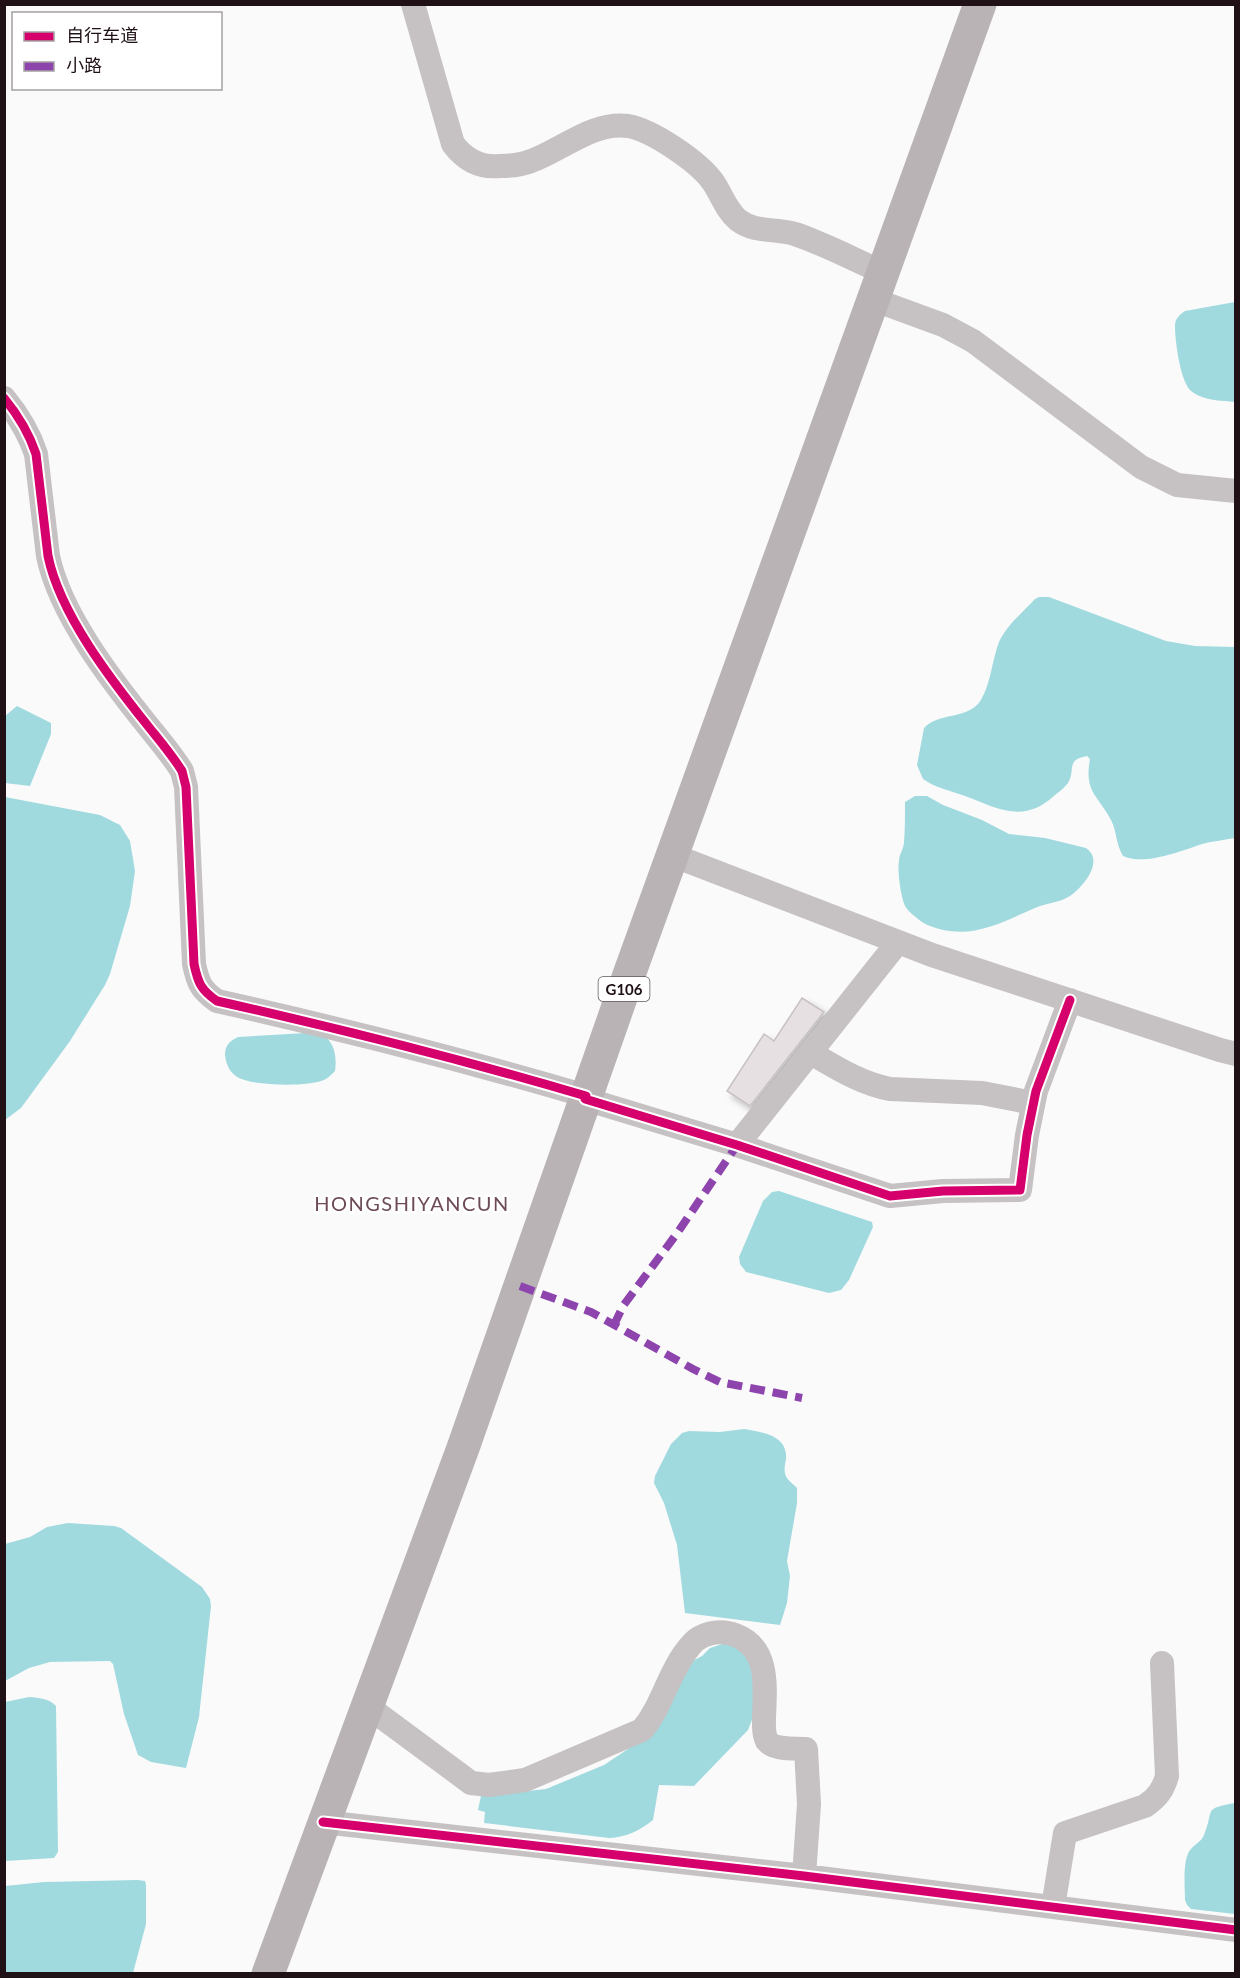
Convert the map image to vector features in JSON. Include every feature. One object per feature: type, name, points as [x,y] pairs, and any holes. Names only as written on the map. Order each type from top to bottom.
[{"type":"highway","name":"G106","points":[[268,1974],[467,1437],[672,855],[980,4]]},
{"type":"street","points":[[413,4],[453,144],[471,161],[489,167],[514,165],[543,156],[598,129],[610,126],[630,126],[647,132],[695,162],[714,184],[729,210],[744,224],[753,228],[794,234],[973,341],[1141,467],[1177,485],[1236,491]]},
{"type":"street","points":[[4,398],[14,410],[32,441],[36,454],[48,556],[66,607],[98,657],[182,771],[186,787],[194,964],[197,979],[205,993],[218,1001],[439,1054],[586,1097],[890,1196],[943,1191],[1020,1190],[1025,1144],[1033,1103],[1070,1000]]},
{"type":"street","points":[[672,855],[932,955],[1220,1050],[1236,1053]]},
{"type":"street","points":[[738,1145],[898,942]]},
{"type":"street","points":[[811,1053],[849,1075],[876,1086],[890,1089],[982,1093],[1033,1103]]},
{"type":"street","points":[[367,1706],[471,1783],[489,1785],[525,1780],[642,1730],[650,1721],[674,1667],[692,1643],[707,1634],[720,1632],[743,1638],[753,1645],[762,1661],[765,1703],[764,1733],[767,1742],[775,1746],[806,1749],[809,1804],[804,1876]]},
{"type":"street","points":[[1053,1907],[1065,1833],[1145,1806],[1153,1801],[1164,1785],[1167,1766],[1162,1663]]},
{"type":"street","points":[[323,1822],[804,1876],[1236,1930]]},
{"type":"water","points":[[1235,302],[1235,402],[1199,396],[1190,390],[1183,377],[1177,350],[1176,321],[1185,311]]},
{"type":"water","points":[[1039,597],[1049,597],[1166,641],[1195,646],[1235,647],[1235,838],[1206,843],[1152,858],[1132,859],[1123,856],[1111,820],[1090,786],[1090,759],[1087,756],[1073,763],[1068,783],[1060,791],[1044,804],[1022,811],[1000,809],[938,787],[923,779],[917,765],[924,728],[936,720],[966,712],[978,704],[985,691],[1002,636],[1015,619]]},
{"type":"water","points":[[17,706],[51,723],[51,734],[30,786],[5,783],[5,716]]},
{"type":"water","points":[[915,796],[927,796],[1009,834],[1045,838],[1086,848],[1091,853],[1093,867],[1081,887],[1070,896],[1039,906],[990,927],[956,932],[927,925],[905,906],[899,878],[899,859],[904,843],[905,802]]},
{"type":"water","points":[[5,797],[100,815],[120,825],[130,841],[135,871],[130,906],[105,985],[70,1041],[21,1108],[5,1120]]},
{"type":"water","points":[[306,1033],[326,1037],[334,1050],[335,1071],[324,1080],[294,1085],[257,1083],[239,1078],[227,1065],[225,1055],[227,1046],[238,1037]]},
{"type":"water","points":[[779,1191],[872,1222],[873,1227],[849,1280],[841,1290],[829,1293],[746,1272],[740,1264],[739,1257],[763,1201],[772,1192]]},
{"type":"water","points":[[744,1429],[772,1436],[783,1445],[786,1451],[786,1476],[797,1488],[797,1503],[787,1561],[790,1576],[787,1603],[780,1625],[685,1613],[677,1545],[664,1503],[654,1483],[655,1476],[671,1444],[682,1433]]},
{"type":"water","points":[[68,1523],[121,1528],[202,1587],[210,1599],[199,1717],[186,1768],[151,1762],[138,1755],[124,1714],[113,1664],[110,1661],[50,1662],[29,1668],[5,1681],[5,1544],[30,1537],[47,1527]]},
{"type":"water","points":[[725,1643],[740,1647],[752,1667],[755,1712],[748,1730],[694,1786],[659,1785],[653,1820],[648,1824],[627,1835],[609,1838],[484,1823],[485,1812],[478,1810],[481,1796],[546,1789],[604,1765],[655,1731],[689,1663],[702,1656],[710,1648]]},
{"type":"water","points":[[29,1697],[47,1700],[56,1706],[58,1852],[54,1858],[5,1861],[5,1702]]},
{"type":"water","points":[[1235,1803],[1235,1914],[1191,1909],[1185,1900],[1188,1853],[1203,1837],[1211,1811]]},
{"type":"water","points":[[145,1881],[146,1885],[146,1924],[133,1973],[5,1973],[5,1886],[44,1882]]},
{"type":"building","points":[[802,998],[824,1012],[750,1106],[727,1091],[764,1034],[774,1041]]},
{"type":"marked path","points":[[614,1325],[623,1306],[678,1232],[737,1145]]},
{"type":"marked path","points":[[520,1286],[591,1312],[720,1382],[802,1398]]},
{"type":"cycle path","points":[[4,398],[23,424],[36,454],[48,556],[63,601],[103,667],[182,771],[186,787],[194,964],[199,981],[207,993],[217,1001],[403,1046],[586,1096]]},
{"type":"cycle path","points":[[585,1099],[737,1145],[890,1196],[943,1191],[1020,1190],[1027,1135],[1036,1091],[1070,1000]]},
{"type":"cycle path","points":[[323,1822],[804,1876],[1236,1930]]},
{"type":"district","name":"HONGSHIYANCUN","points":[[412,1203]]}]
